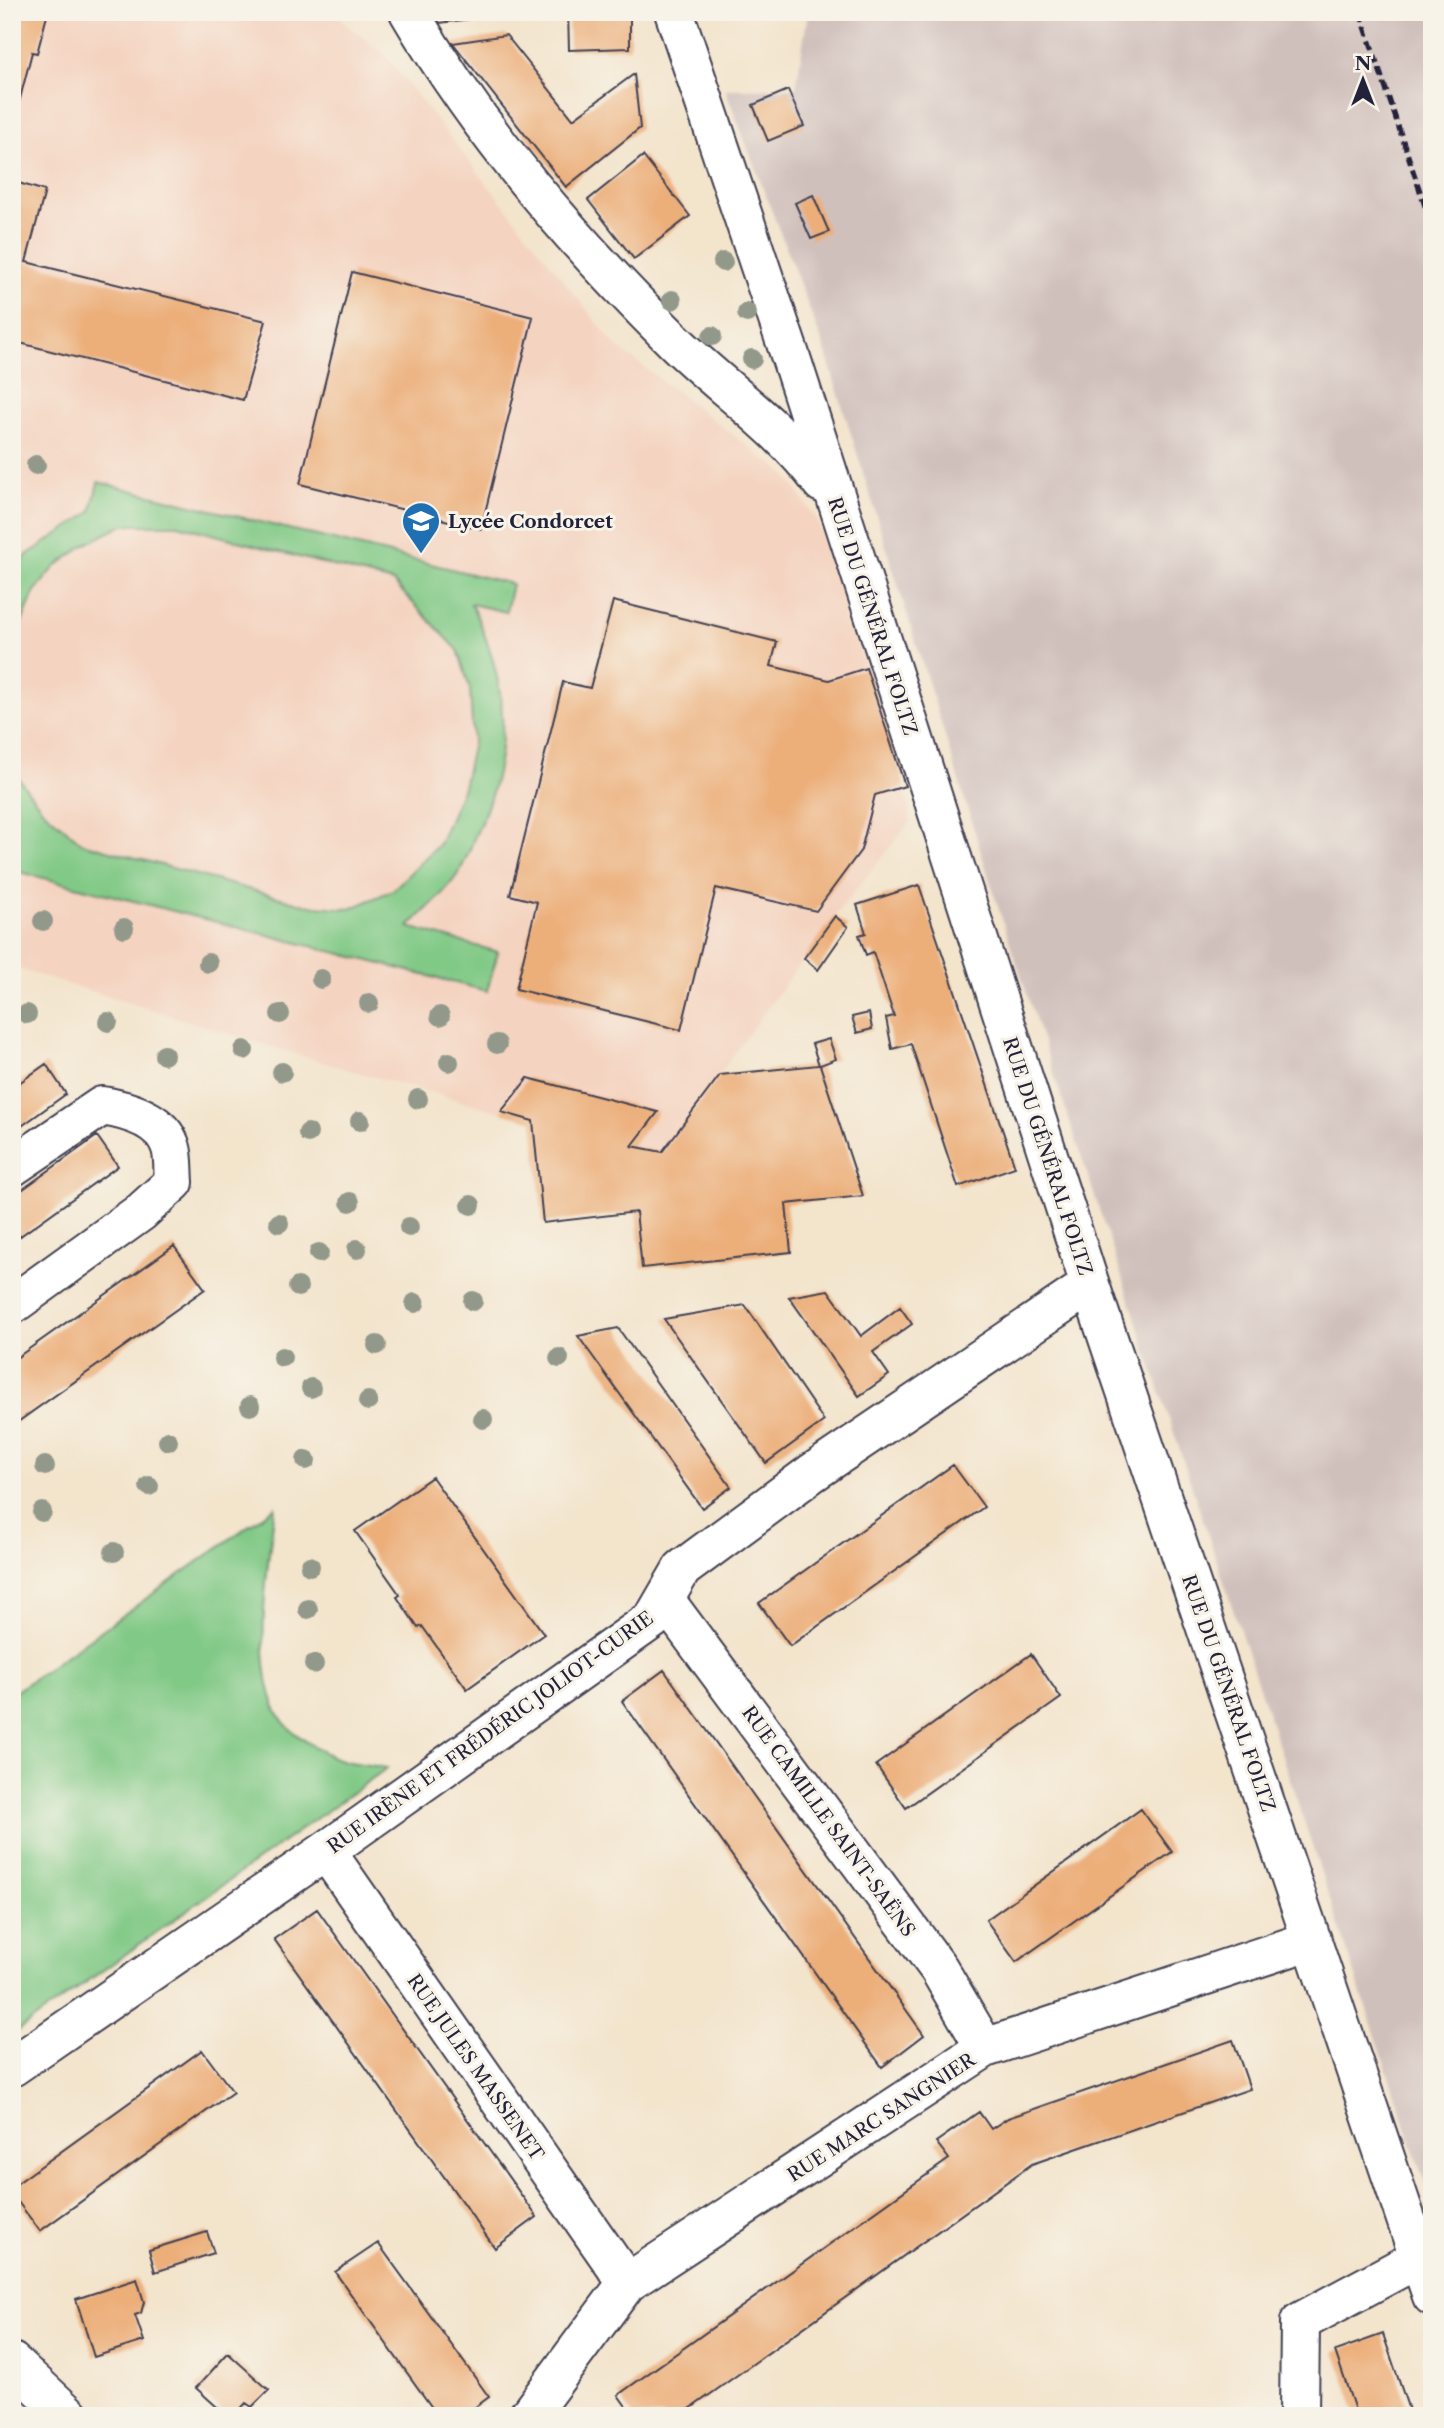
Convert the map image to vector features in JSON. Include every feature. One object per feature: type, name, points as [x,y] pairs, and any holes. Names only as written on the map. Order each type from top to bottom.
[{"type":"street","points":[[409,12],[484,127],[547,206],[618,285],[682,348],[803,456],[836,502]]},
{"type":"street","name":"RUE DU GÉNÉRAL FOLTZ","points":[[674,12],[1090,1285],[1432,2296]]},
{"type":"street","points":[[12,1167],[102,1106],[127,1110],[157,1126],[171,1146],[174,1182],[141,1212],[12,1305]]},
{"type":"street","name":"RUE IRÈNE ET FRÉDÉRIC JOLIOT-CURIE","points":[[12,2067],[326,1851],[653,1619],[682,1569],[812,1473],[1090,1285]]},
{"type":"street","name":"RUE CAMILLE SAINT-SAËNS","points":[[665,1600],[939,1969],[985,2048]]},
{"type":"street","name":"RUE JULES MASSENET","points":[[326,1851],[627,2283]]},
{"type":"street","name":"RUE MARC SANGNIER","points":[[528,2416],[627,2283],[985,2048],[1312,1940]]},
{"type":"street","points":[[1299,2416],[1300,2322],[1419,2258]]},
{"type":"street","points":[[12,2362],[70,2416]]},
{"type":"shaded area","name":"Lycée Condorcet","points":[[12,12],[339,12],[343,22],[385,55],[615,345],[786,475],[817,520],[905,786],[911,821],[835,916],[662,1152],[501,1112],[328,1064],[12,967]]},
{"type":"shaded area","points":[[808,12],[1432,12],[1432,2204],[1000,913],[824,347],[725,89],[796,88]]},
{"type":"green space","points":[[98,482],[512,584],[506,612],[471,604],[494,662],[500,691],[501,748],[488,806],[460,871],[447,889],[409,927],[498,952],[487,991],[12,870],[12,748],[19,779],[43,810],[82,843],[306,905],[350,909],[393,890],[439,844],[463,787],[473,742],[470,689],[458,650],[393,582],[178,525],[123,525],[86,544],[55,567],[35,591],[18,631],[12,665],[12,577],[27,555],[91,512]]},
{"type":"green space","points":[[275,1507],[265,1590],[264,1655],[268,1684],[276,1709],[293,1732],[329,1755],[350,1762],[387,1768],[12,2035],[12,1694]]},
{"type":"building","points":[[12,12],[48,12],[37,53],[32,52],[15,118],[20,119],[13,147]]},
{"type":"building","points":[[432,12],[508,12],[508,14],[440,23]]},
{"type":"building","points":[[568,12],[630,12],[630,48],[569,50]]},
{"type":"building","points":[[506,35],[573,119],[634,74],[640,128],[566,187],[453,43]]},
{"type":"building","points":[[788,90],[804,126],[768,141],[753,105]]},
{"type":"building","points":[[643,156],[690,216],[634,259],[588,200]]},
{"type":"building","points":[[12,181],[45,191],[26,262],[266,321],[243,400],[12,341]]},
{"type":"building","points":[[813,195],[829,232],[811,239],[795,203]]},
{"type":"building","points":[[352,272],[533,317],[481,529],[300,484]]},
{"type":"building","points":[[613,601],[777,642],[771,666],[829,680],[866,668],[905,786],[875,795],[861,850],[816,911],[716,888],[681,1030],[516,989],[537,902],[510,895],[563,682],[590,688]]},
{"type":"building","points":[[919,885],[1015,1167],[958,1187],[911,1044],[892,1049],[886,1018],[894,1016],[873,952],[866,955],[859,935],[866,933],[857,905]]},
{"type":"building","points":[[835,916],[848,927],[818,970],[804,958]]},
{"type":"building","points":[[869,1013],[872,1029],[857,1033],[852,1017]]},
{"type":"building","points":[[829,1039],[836,1059],[820,1065],[863,1196],[786,1204],[791,1252],[642,1268],[636,1212],[543,1223],[533,1121],[501,1112],[528,1078],[658,1112],[632,1146],[662,1152],[720,1075],[819,1065],[812,1044]]},
{"type":"building","points":[[46,1064],[66,1094],[12,1133],[12,1088]]},
{"type":"building","points":[[97,1136],[118,1166],[12,1242],[12,1197]]},
{"type":"building","points":[[174,1246],[205,1289],[12,1426],[12,1361]]},
{"type":"building","points":[[828,1290],[861,1336],[900,1307],[912,1324],[873,1352],[889,1375],[859,1396],[789,1297]]},
{"type":"building","points":[[745,1305],[824,1421],[766,1463],[664,1319]]},
{"type":"building","points":[[618,1328],[731,1487],[702,1508],[578,1336]]},
{"type":"building","points":[[953,1465],[984,1507],[790,1646],[759,1603]]},
{"type":"building","points":[[432,1477],[544,1634],[467,1689],[422,1626],[418,1628],[397,1597],[400,1595],[355,1531]]},
{"type":"building","points":[[1031,1654],[1061,1698],[906,1808],[876,1765]]},
{"type":"building","points":[[664,1670],[924,2035],[882,2067],[622,1701]]},
{"type":"building","points":[[1141,1809],[1172,1852],[1016,1962],[986,1920]]},
{"type":"building","points":[[317,1909],[537,2217],[495,2248],[274,1939]]},
{"type":"building","points":[[1233,2040],[1250,2089],[1032,2164],[680,2416],[633,2416],[618,2395],[949,2159],[936,2142],[979,2112],[991,2129],[1008,2118]]},
{"type":"building","points":[[202,2050],[233,2092],[40,2231],[12,2194],[12,2187]]},
{"type":"building","points":[[207,2232],[214,2253],[155,2272],[149,2250]]},
{"type":"building","points":[[378,2243],[489,2397],[463,2416],[438,2416],[335,2272]]},
{"type":"building","points":[[137,2279],[144,2302],[141,2313],[135,2315],[144,2341],[94,2357],[76,2299]]},
{"type":"building","points":[[1383,2334],[1411,2416],[1357,2416],[1335,2351]]},
{"type":"building","points":[[228,2353],[269,2390],[252,2407],[246,2403],[234,2416],[227,2416],[196,2388]]},
{"type":"railway","points":[[1360,12],[1432,227]]},
{"type":"railway","points":[[1427,12],[1432,26]]},
{"type":"place","name":"Lycée Condorcet","points":[[421,555]]}]
